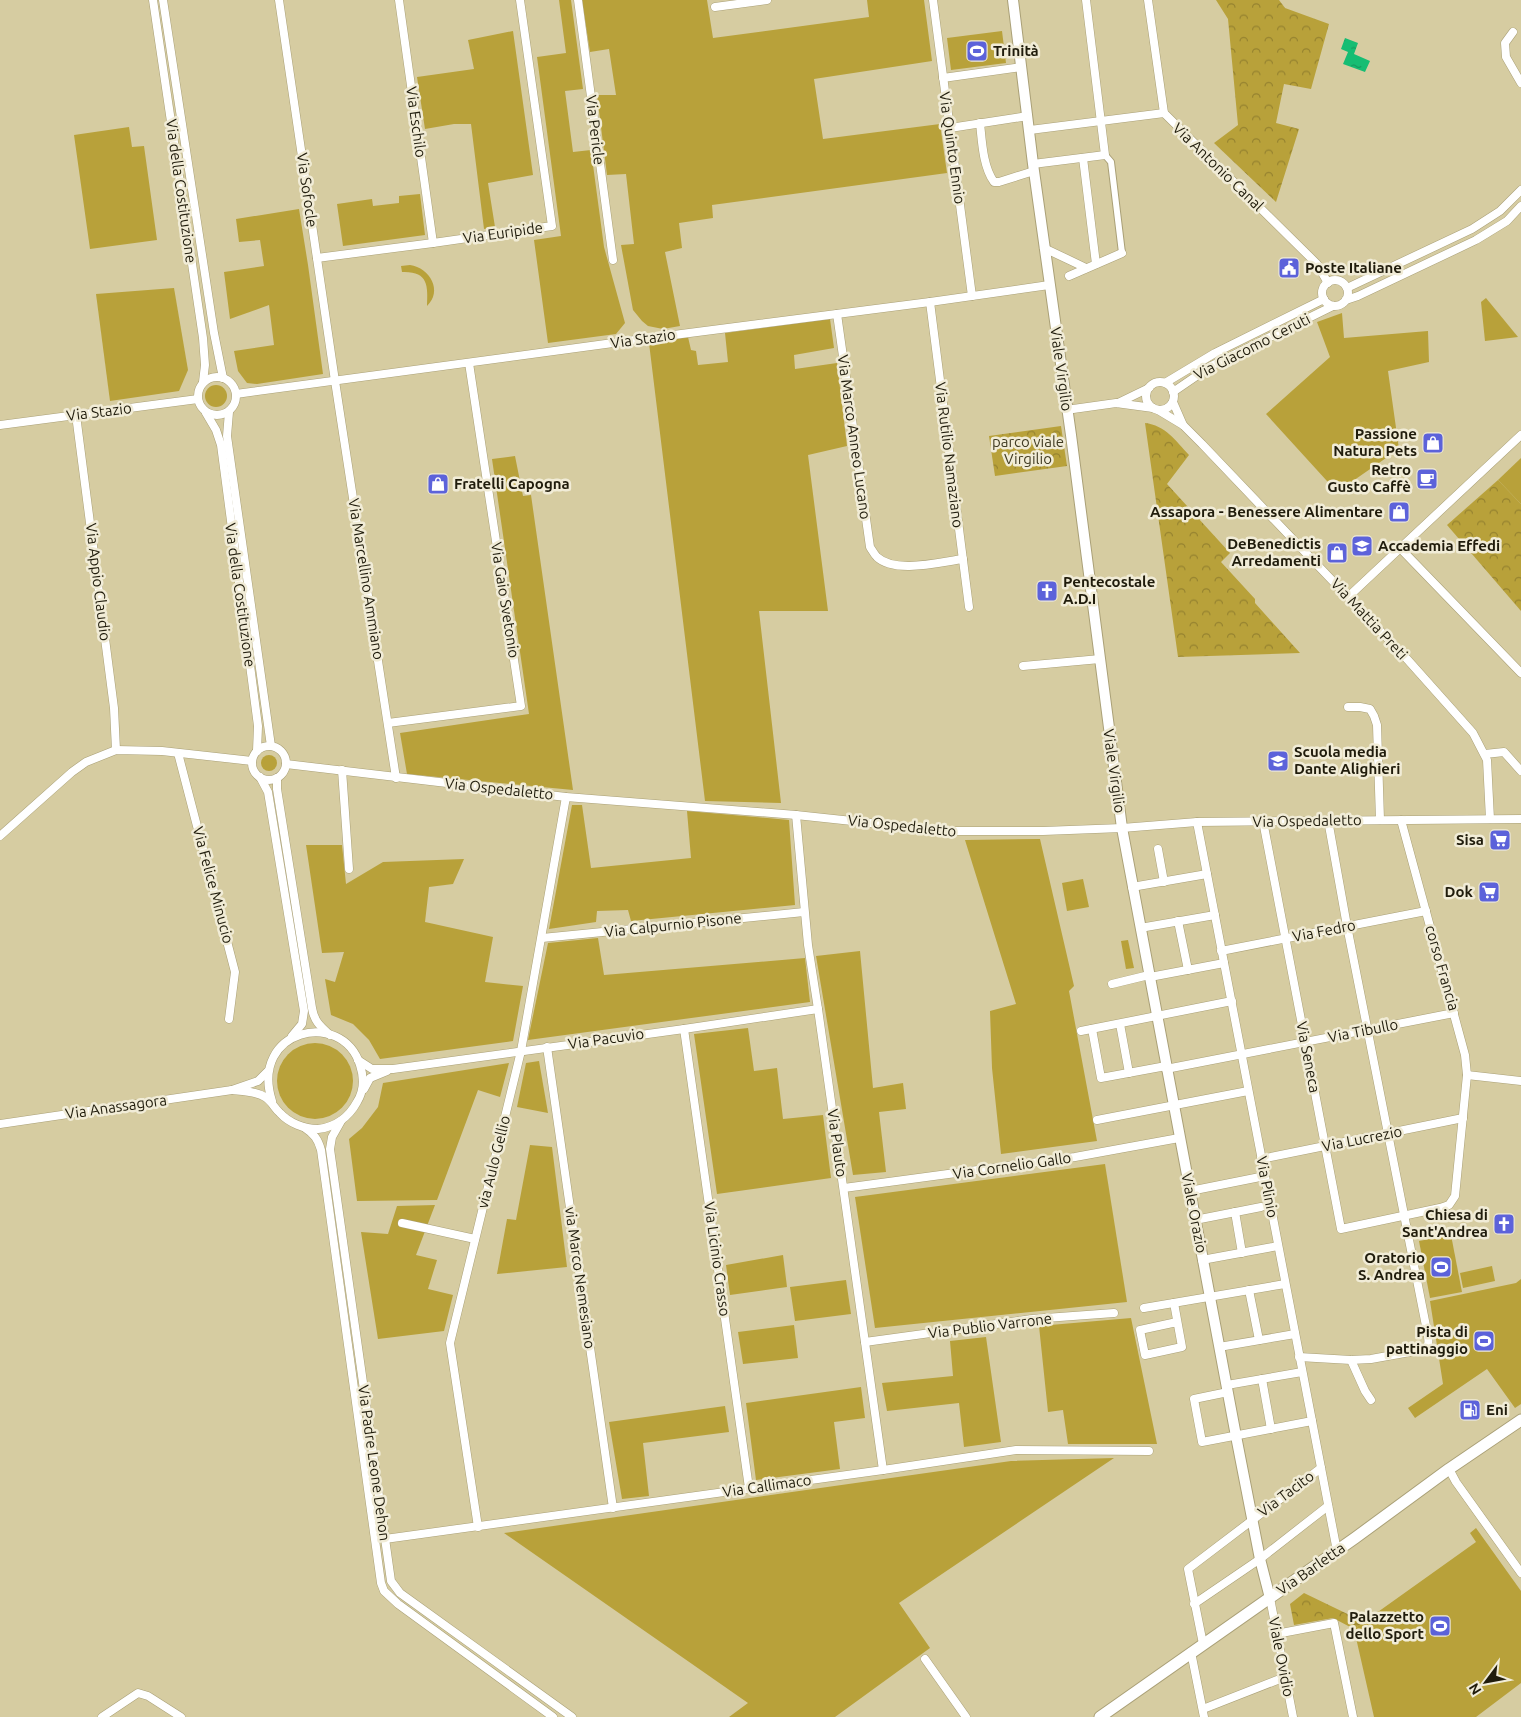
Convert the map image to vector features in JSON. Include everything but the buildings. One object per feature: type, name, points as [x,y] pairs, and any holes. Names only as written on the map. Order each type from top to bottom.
[{"type":"main road","name":"Via Barletta","points":[[1100,1717],[1521,1420]]},
{"type":"street","name":"Via della Costituzione","points":[[153,0],[203,338],[206,365],[203,382],[197,393],[198,400],[199,405],[216,430],[220,446],[258,726],[257,751],[252,761]]},
{"type":"street","name":"Via della Costituzione","points":[[163,0],[214,333],[223,378],[232,384],[236,394],[233,407],[229,412],[227,436],[271,746]]},
{"type":"street","name":"Via Sofocle","points":[[279,0],[335,381]]},
{"type":"street","name":"Via Eschilo","points":[[399,0],[433,243]]},
{"type":"street","name":"Via Euripide","points":[[317,258],[552,226],[520,0]]},
{"type":"street","name":"Via Pericle","points":[[578,0],[613,260]]},
{"type":"street","points":[[715,7],[767,0]]},
{"type":"street","name":"Via Quinto Ennio","points":[[933,0],[972,296]]},
{"type":"street","name":"Viale Virgilio","points":[[1013,0],[1044,248],[1122,828]]},
{"type":"street","points":[[1069,276],[1122,253],[1111,162],[1105,155],[1086,0]]},
{"type":"street","name":"Via Antonio Canal","points":[[1148,0],[1164,113],[1317,264],[1328,283]]},
{"type":"street","points":[[1512,32],[1505,43],[1506,58],[1521,83]]},
{"type":"street","points":[[942,78],[1021,67]]},
{"type":"street","points":[[1030,130],[1164,113]]},
{"type":"street","points":[[950,128],[1028,116]]},
{"type":"street","points":[[980,123],[983,150],[991,178],[994,182],[999,182],[1034,167],[1105,155]]},
{"type":"street","points":[[1083,158],[1096,264]]},
{"type":"street","points":[[1347,288],[1472,229],[1500,211],[1521,190]]},
{"type":"street","name":"Via Giacomo Ceruti","points":[[1174,392],[1211,366],[1334,306],[1341,305],[1346,300],[1476,240],[1507,221],[1521,206]]},
{"type":"street","points":[[1044,248],[1086,268]]},
{"type":"street","points":[[1328,283],[1335,280],[1342,282],[1348,292],[1346,300]]},
{"type":"street","name":"Via Giacomo Ceruti","points":[[1328,283],[1323,288],[1324,299],[1326,303],[1334,306]]},
{"type":"street","name":"Via Stazio","points":[[236,394],[1049,285]]},
{"type":"street","name":"Via Giacomo Ceruti","points":[[1164,383],[1215,353],[1324,299]]},
{"type":"street","name":"Via Rutilio Namaziano","points":[[930,302],[969,607]]},
{"type":"street","name":"Via Marco Anneo Lucano","points":[[837,314],[866,531],[870,547],[878,558],[892,565],[908,566],[963,558]]},
{"type":"street","name":"Via Gaio Svetonio","points":[[388,723],[521,706],[469,363]]},
{"type":"street","points":[[203,382],[212,377],[223,378]]},
{"type":"street","name":"Via Marcellino Ammiano","points":[[335,381],[396,778]]},
{"type":"street","points":[[1066,410],[1116,403],[1156,383],[1168,385],[1174,392],[1173,402],[1167,409],[1116,403]]},
{"type":"street","points":[[1149,388],[1146,396],[1147,401],[1155,409]]},
{"type":"street","name":"Via Stazio","points":[[0,425],[198,400]]},
{"type":"street","name":"Via Mattia Preti","points":[[1173,402],[1183,425]]},
{"type":"street","name":"Via Mattia Preti","points":[[1155,409],[1183,425],[1348,597],[1464,722],[1485,754],[1489,776],[1490,819]]},
{"type":"street","points":[[206,413],[218,416],[229,412]]},
{"type":"street","name":"Via Appio Claudio","points":[[76,415],[114,708],[116,750]]},
{"type":"street","points":[[1348,597],[1521,435]]},
{"type":"street","points":[[1400,548],[1521,673]]},
{"type":"street","points":[[1023,666],[1100,659]]},
{"type":"street","points":[[1348,708],[1360,707],[1370,709],[1377,725],[1380,820]]},
{"type":"street","points":[[257,751],[271,746],[279,749],[286,764],[284,770],[277,778],[270,780],[260,777]]},
{"type":"street","points":[[0,836],[72,772],[86,762],[116,750],[178,753],[252,761],[253,769],[268,792],[304,1011],[302,1024],[297,1032],[282,1046],[272,1058],[268,1072],[267,1088],[272,1101],[280,1113],[291,1122],[305,1128],[330,1127],[352,1112],[359,1100],[363,1086],[362,1072],[358,1060],[351,1049],[341,1040],[317,1032],[305,1033],[294,1037],[282,1046]]},
{"type":"street","points":[[1485,754],[1504,752],[1521,771]]},
{"type":"street","name":"Via Felice Minucio","points":[[178,753],[235,972],[228,1019]]},
{"type":"street","name":"Via Ospedaletto","points":[[286,764],[566,797],[796,815],[946,831],[1122,828],[1197,822],[1521,819]]},
{"type":"street","points":[[342,770],[348,869]]},
{"type":"street","points":[[277,778],[277,788],[314,1017],[318,1024],[330,1035]]},
{"type":"street","name":"via Aulo Gellio","points":[[478,1527],[450,1344],[521,1051],[566,797]]},
{"type":"street","name":"Via Plauto","points":[[796,815],[808,945],[883,1470]]},
{"type":"street","points":[[1299,1357],[1351,1360],[1371,1359],[1422,1350],[1429,1345],[1328,820]]},
{"type":"street","name":"corso Francia","points":[[1401,820],[1465,1055],[1467,1075],[1456,1196],[1449,1204],[1440,1208],[1404,1215]]},
{"type":"street","name":"Via Seneca","points":[[1263,821],[1340,1229],[1404,1215]]},
{"type":"street","name":"Via Plinio","points":[[1197,822],[1337,1551]]},
{"type":"street","name":"Viale Orazio","points":[[1122,828],[1202,1260],[1252,1520],[1270,1598]]},
{"type":"street","points":[[1158,849],[1164,882]]},
{"type":"street","points":[[1132,887],[1207,874]]},
{"type":"street","name":"Via Fedro","points":[[1222,951],[1426,911]]},
{"type":"street","name":"Via Calpurnio Pisone","points":[[542,938],[804,912]]},
{"type":"street","points":[[1140,928],[1214,915]]},
{"type":"street","points":[[1178,921],[1188,970]]},
{"type":"street","points":[[1112,984],[1224,963]]},
{"type":"street","points":[[1081,1031],[1232,1002]]},
{"type":"street","name":"Via Pacuvio","points":[[358,1060],[372,1069],[393,1069],[684,1029],[818,1008]]},
{"type":"street","name":"Via Tibullo","points":[[1092,1029],[1101,1078],[1241,1055],[1454,1013]]},
{"type":"street","points":[[1120,1024],[1130,1073]]},
{"type":"street","name":"Via Licinio Crasso","points":[[684,1029],[749,1488]]},
{"type":"street","name":"via Marco Nemesiano","points":[[547,1047],[612,1508]]},
{"type":"street","name":"Via Pacuvio","points":[[359,1100],[370,1078],[393,1069]]},
{"type":"street","name":"Via Anassagora","points":[[0,1124],[232,1090],[258,1081],[268,1072]]},
{"type":"street","points":[[1467,1075],[1521,1081]]},
{"type":"street","name":"Via Anassagora","points":[[232,1090],[254,1092],[272,1101]]},
{"type":"street","points":[[1097,1120],[1248,1091]]},
{"type":"street","name":"Via Lucrezio","points":[[1261,1159],[1463,1118]]},
{"type":"street","name":"Via Padre Leone Dehon","points":[[341,1121],[332,1136],[330,1149],[391,1582],[400,1593],[572,1717]]},
{"type":"street","name":"Via Padre Leone Dehon","points":[[305,1128],[314,1135],[319,1142],[321,1150],[381,1584],[384,1590],[398,1604],[553,1717]]},
{"type":"street","name":"Via Cornelio Gallo","points":[[844,1188],[1075,1157],[1180,1138]]},
{"type":"street","points":[[1190,1191],[1265,1176]]},
{"type":"street","points":[[1195,1220],[1261,1207]]},
{"type":"street","points":[[1234,1212],[1242,1253]]},
{"type":"street","points":[[402,1223],[475,1239]]},
{"type":"street","points":[[1202,1260],[1278,1246]]},
{"type":"street","points":[[1144,1308],[1285,1284]]},
{"type":"street","points":[[1249,1290],[1259,1340]]},
{"type":"street","points":[[1174,1302],[1182,1347],[1145,1354],[1140,1330],[1177,1322]]},
{"type":"street","name":"Via Publio Varrone","points":[[866,1342],[1032,1319],[1114,1313]]},
{"type":"street","points":[[1220,1347],[1295,1334]]},
{"type":"street","points":[[1351,1360],[1371,1400]]},
{"type":"street","points":[[1302,1372],[1262,1379],[1194,1399],[1202,1442],[1312,1421]]},
{"type":"street","points":[[1262,1379],[1271,1429]]},
{"type":"street","name":"Via Callimaco","points":[[385,1539],[1016,1450],[1149,1450]]},
{"type":"street","name":"Via Tacito","points":[[1194,1604],[1188,1569],[1321,1468]]},
{"type":"street","points":[[1449,1469],[1456,1482],[1521,1573]]},
{"type":"street","points":[[1203,1644],[1194,1604],[1260,1559],[1328,1506]]},
{"type":"street","name":"Viale Ovidio","points":[[1270,1598],[1293,1717]]},
{"type":"street","points":[[1276,1634],[1334,1623],[1353,1717]]},
{"type":"street","points":[[1191,1652],[1203,1713],[1285,1677]]},
{"type":"street","points":[[925,1660],[966,1717]]},
{"type":"street","points":[[102,1717],[138,1693],[148,1696],[181,1717]]},
{"type":"green space","points":[[559,0],[571,0],[583,89],[565,91],[573,152],[591,150],[604,247],[625,323],[616,334],[548,343],[534,240],[561,236],[537,57],[566,53]]},
{"type":"green space","points":[[582,0],[707,0],[713,38],[869,17],[867,0],[924,0],[932,61],[814,79],[823,139],[940,124],[947,173],[712,205],[713,218],[679,223],[682,248],[665,252],[680,326],[663,329],[648,326],[633,310],[621,245],[634,244],[626,174],[607,175],[597,95],[616,95],[609,49],[590,52]]},
{"type":"green space","points":[[1216,0],[1279,0],[1285,8],[1329,24],[1311,89],[1284,84],[1276,123],[1299,129],[1276,202],[1214,143],[1238,125],[1228,19]]},
{"type":"green space","points":[[513,31],[533,175],[488,183],[495,227],[484,229],[471,124],[454,124],[425,129],[417,77],[474,69],[468,40]]},
{"type":"green space","name":"Trinità","points":[[1002,31],[1006,63],[951,70],[947,38]]},
{"type":"green space","points":[[129,127],[132,147],[144,146],[157,240],[90,249],[74,135]]},
{"type":"green space","points":[[420,194],[425,235],[343,246],[337,204],[372,199],[373,206],[399,203],[399,196]]},
{"type":"green space","points":[[299,209],[323,374],[257,384],[247,383],[238,371],[234,351],[274,345],[269,305],[230,319],[224,272],[264,266],[260,240],[239,242],[236,219]]},
{"type":"green space","points":[[410,265],[423,271],[432,281],[434,294],[427,306],[425,281],[417,274],[402,272],[401,266]]},
{"type":"green space","points":[[174,288],[188,370],[179,391],[110,401],[96,294]]},
{"type":"green space","points":[[1486,298],[1518,337],[1485,341],[1481,302]]},
{"type":"green space","points":[[1342,313],[1344,338],[1428,331],[1429,362],[1388,371],[1399,449],[1337,492],[1266,414],[1330,357],[1317,322]]},
{"type":"green space","points":[[830,319],[834,348],[794,355],[795,369],[837,363],[847,446],[808,455],[828,611],[759,611],[781,803],[705,801],[649,343],[688,337],[691,350],[696,351],[698,365],[728,362],[725,333]]},
{"type":"green space","points":[[216,385],[224,388],[227,396],[224,404],[216,407],[208,404],[205,396],[208,388]]},
{"type":"green space","points":[[1145,423],[1164,430],[1189,455],[1167,484],[1230,553],[1221,562],[1300,653],[1178,657]]},
{"type":"green space","name":"parco viale Virgilio","points":[[1061,426],[1067,466],[995,476],[989,436]]},
{"type":"green space","points":[[515,456],[523,496],[531,495],[573,790],[407,774],[400,733],[529,714],[492,459]]},
{"type":"green space","points":[[1521,458],[1521,504],[1498,480]]},
{"type":"green space","points":[[1498,480],[1521,504],[1521,611],[1447,525]]},
{"type":"green space","points":[[266,755],[272,755],[277,760],[275,769],[266,771],[261,766],[261,760]]},
{"type":"green space","points":[[572,805],[582,805],[591,868],[691,858],[687,811],[789,820],[795,905],[631,921],[628,910],[597,911],[596,922],[549,929]]},
{"type":"green space","points":[[1040,839],[1074,986],[1069,991],[1097,1141],[1001,1154],[992,1068],[990,1011],[1016,1004],[965,840]]},
{"type":"green space","points":[[306,845],[342,845],[346,884],[383,862],[464,859],[453,884],[429,887],[425,922],[493,937],[485,982],[523,986],[513,1041],[380,1059],[369,1040],[353,1024],[331,1015],[325,979],[335,982],[344,952],[322,953]]},
{"type":"green space","points":[[1083,879],[1089,907],[1067,911],[1062,883]]},
{"type":"green space","points":[[598,938],[604,975],[805,958],[810,1002],[528,1040],[548,943]]},
{"type":"green space","points":[[1128,940],[1134,968],[1126,969],[1121,941]]},
{"type":"green space","points":[[860,951],[873,1088],[903,1083],[906,1109],[879,1112],[886,1172],[853,1175],[816,956]]},
{"type":"green space","points":[[748,1028],[754,1071],[777,1068],[783,1119],[823,1115],[831,1178],[717,1194],[694,1034]]},
{"type":"green space","points":[[315,1043],[330,1046],[342,1054],[350,1066],[353,1081],[350,1096],[342,1108],[330,1116],[315,1119],[300,1116],[288,1108],[280,1096],[277,1081],[280,1066],[288,1054],[300,1046]]},
{"type":"green space","points":[[539,1061],[548,1113],[517,1107],[526,1063]]},
{"type":"green space","points":[[509,1063],[500,1097],[478,1090],[437,1200],[357,1201],[349,1139],[362,1128],[378,1107],[383,1083]]},
{"type":"green space","points":[[530,1145],[552,1147],[567,1267],[497,1274],[507,1219],[516,1220]]},
{"type":"green space","points":[[1105,1164],[1127,1302],[875,1328],[855,1197]]},
{"type":"green space","points":[[435,1205],[416,1255],[437,1260],[428,1289],[453,1295],[444,1331],[378,1339],[361,1232],[388,1234],[397,1206]]},
{"type":"green space","name":"Oratorio S. Andrea","points":[[1451,1235],[1462,1292],[1430,1298],[1419,1241]]},
{"type":"green space","points":[[783,1255],[787,1287],[730,1295],[726,1265]]},
{"type":"green space","points":[[1492,1266],[1495,1281],[1463,1288],[1460,1273]]},
{"type":"green space","points":[[1521,1279],[1521,1404],[1515,1408],[1487,1369],[1415,1418],[1408,1408],[1443,1384],[1430,1301],[1516,1283]]},
{"type":"green space","points":[[846,1280],[851,1314],[795,1321],[790,1287]]},
{"type":"green space","points":[[1131,1318],[1157,1444],[1068,1444],[1063,1410],[1048,1412],[1039,1326]]},
{"type":"green space","points":[[794,1325],[798,1358],[743,1364],[738,1332]]},
{"type":"green space","points":[[986,1337],[1001,1442],[964,1447],[959,1403],[887,1411],[882,1383],[953,1376],[950,1341]]},
{"type":"green space","points":[[861,1387],[865,1418],[834,1422],[840,1469],[756,1480],[746,1403]]},
{"type":"green space","points":[[725,1406],[729,1432],[643,1443],[649,1496],[622,1499],[609,1422]]},
{"type":"green space","points":[[1114,1458],[899,1603],[930,1648],[835,1717],[729,1717],[748,1703],[504,1533],[1011,1461]]},
{"type":"green space","name":"Palazzetto dello Sport","points":[[1476,1528],[1521,1591],[1521,1683],[1476,1717],[1374,1717],[1354,1629],[1476,1542],[1470,1533]]},
{"type":"green space","points":[[1304,1593],[1364,1622],[1354,1629],[1333,1618],[1294,1625],[1290,1604]]},
{"type":"water","points":[[1345,38],[1358,43],[1354,54],[1370,61],[1365,72],[1343,64],[1348,52],[1341,49]]},
{"type":"place","name":"Trinità","points":[[977,51]]},
{"type":"place","name":"Poste Italiane","points":[[1289,268]]},
{"type":"place","name":"Passione Natura Pets","points":[[1433,443]]},
{"type":"place","name":"Retro Gusto Caffè","points":[[1427,479]]},
{"type":"place","name":"Fratelli Capogna","points":[[438,484]]},
{"type":"place","name":"Assapora - Benessere Alimentare","points":[[1399,512]]},
{"type":"place","name":"Accademia Effedi","points":[[1362,546]]},
{"type":"place","name":"DeBenedictis Arredamenti","points":[[1337,553]]},
{"type":"place","name":"Pentecostale A.D.I","points":[[1047,591]]},
{"type":"place","name":"Scuola media Dante Alighieri","points":[[1278,761]]},
{"type":"place","name":"Sisa","points":[[1500,840]]},
{"type":"place","name":"Dok","points":[[1489,892]]},
{"type":"place","name":"Chiesa di Sant'Andrea","points":[[1504,1224]]},
{"type":"place","name":"Oratorio S. Andrea","points":[[1441,1267]]},
{"type":"place","name":"Pista di pattinaggio","points":[[1484,1341]]},
{"type":"place","name":"Eni","points":[[1470,1410]]},
{"type":"place","name":"Palazzetto dello Sport","points":[[1440,1626]]}]
